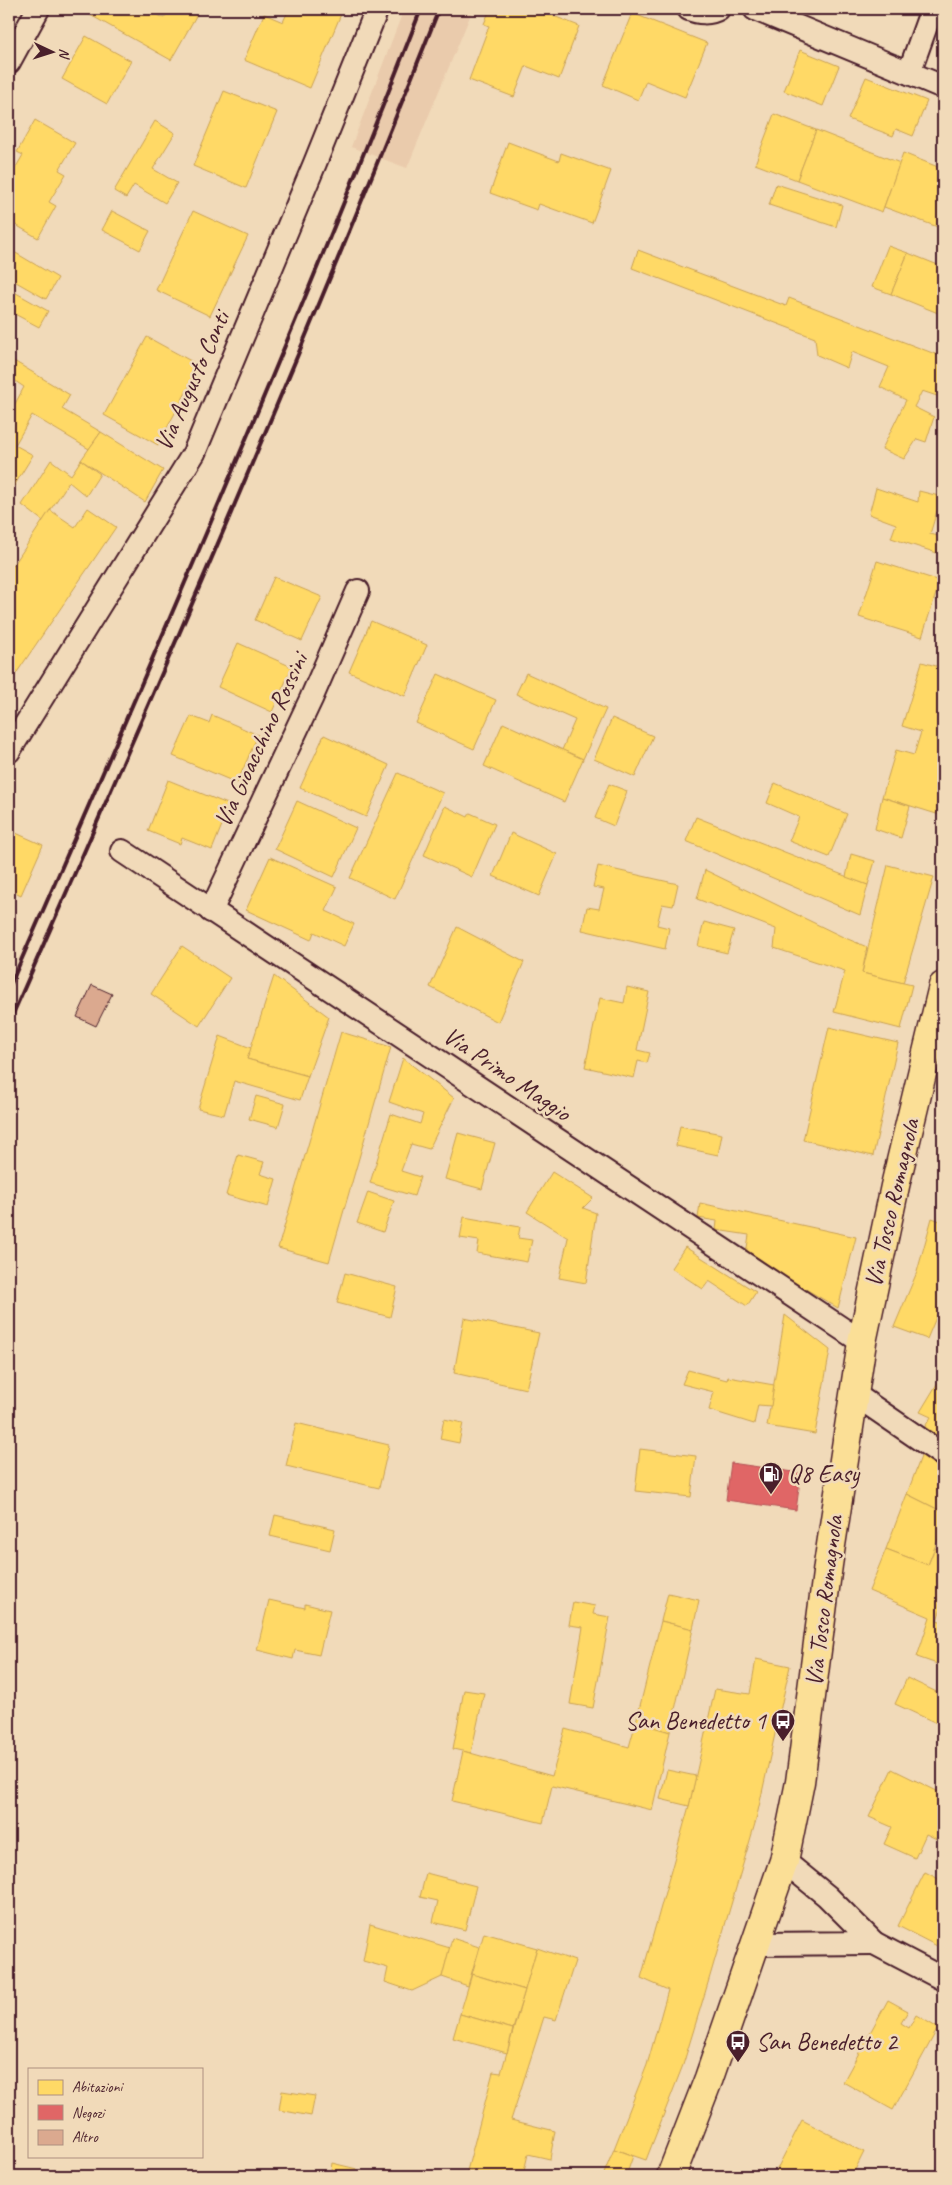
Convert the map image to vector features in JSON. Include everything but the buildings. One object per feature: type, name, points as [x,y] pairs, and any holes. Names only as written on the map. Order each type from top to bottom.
[{"type":"main road","name":"Via Tosco Romagnola","points":[[672,2176],[709,2078],[784,1861],[800,1782],[828,1565],[862,1342],[895,1186],[943,986]]},
{"type":"street","points":[[9,60],[38,9]]},
{"type":"street","name":"Via Augusto Conti","points":[[9,751],[194,453],[377,9]]},
{"type":"street","points":[[689,9],[712,13],[718,9]]},
{"type":"street","points":[[755,9],[943,87]]},
{"type":"street","points":[[909,73],[932,9]]},
{"type":"street","name":"Via Gioacchino Rossini","points":[[211,911],[311,699],[358,591]]},
{"type":"street","name":"Via Primo Maggio","points":[[122,851],[862,1342]]},
{"type":"street","points":[[854,1394],[943,1455]]},
{"type":"street","points":[[784,1861],[827,1896],[874,1943],[943,1979]]},
{"type":"street","points":[[755,1944],[874,1943]]},
{"type":"shaded area","points":[[404,9],[473,9],[407,168],[351,147]]},
{"type":"railway","points":[[9,988],[168,623],[322,256],[421,9]]},
{"type":"railway","points":[[9,1023],[283,391],[439,9]]},
{"type":"place","name":"Q8 Easy","points":[[771,1495]]},
{"type":"place","name":"San Benedetto 1","points":[[783,1742]]},
{"type":"place","name":"San Benedetto 2","points":[[738,2063]]}]
